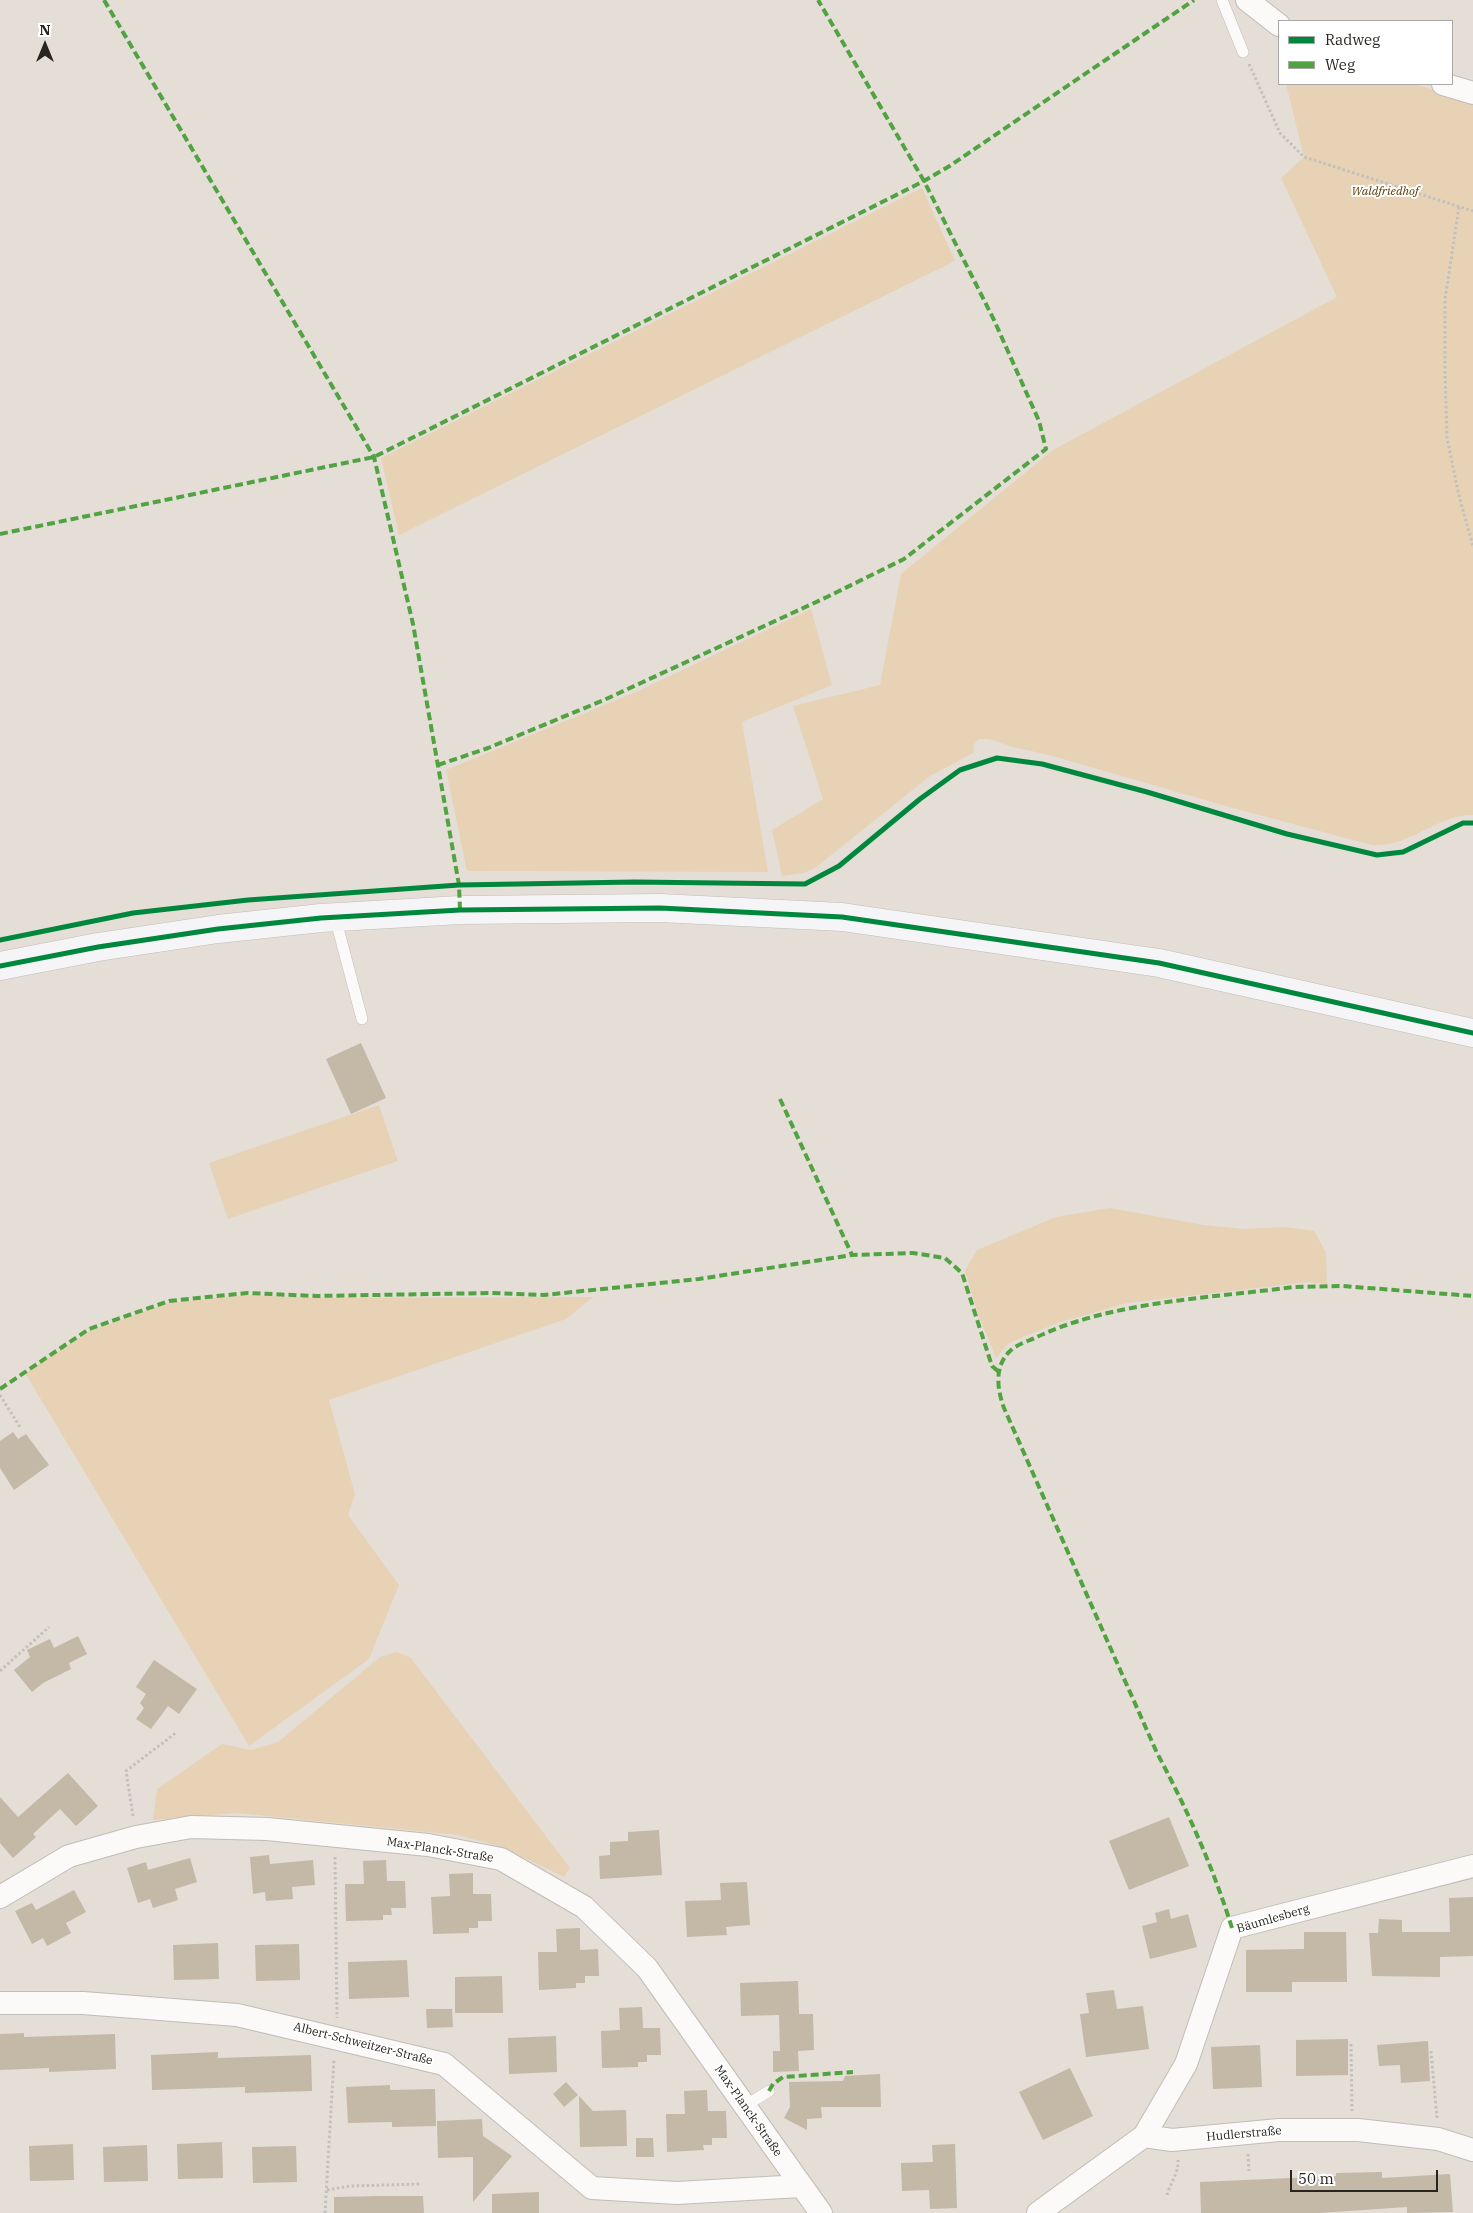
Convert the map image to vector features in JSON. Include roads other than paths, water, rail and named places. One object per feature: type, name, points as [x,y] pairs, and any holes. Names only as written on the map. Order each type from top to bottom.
[{"type":"street","points":[[1246,0],[1278,24]]},
{"type":"street","points":[[1446,85],[1473,93]]},
{"type":"street","points":[[0,966],[98,947],[218,929],[335,917],[460,910],[660,908],[842,917],[1159,963],[1473,1034]]},
{"type":"street","name":"Max-Planck-Straße","points":[[0,1897],[69,1856],[136,1837],[191,1828],[267,1829],[428,1845],[501,1860],[584,1907],[647,1968],[821,2213]]},
{"type":"street","name":"Bäumlesberg","points":[[1144,2136],[1186,2064],[1232,1928],[1473,1866]]},
{"type":"street","name":"Albert-Schweitzer-Straße","points":[[0,2003],[83,2003],[237,2015],[444,2064],[592,2188],[677,2193],[801,2186]]},
{"type":"street","name":"Hudlerstraße","points":[[1144,2136],[1177,2140],[1278,2130],[1353,2130],[1438,2139],[1473,2150]]},
{"type":"street","points":[[1038,2213],[1144,2136]]},
{"type":"lane","points":[[1222,0],[1243,52]]},
{"type":"lane","points":[[335,917],[362,1020]]},
{"type":"lane","points":[[745,2106],[769,2091]]},
{"type":"park label","name":"Waldfriedhof","points":[[1385,192]]}]
